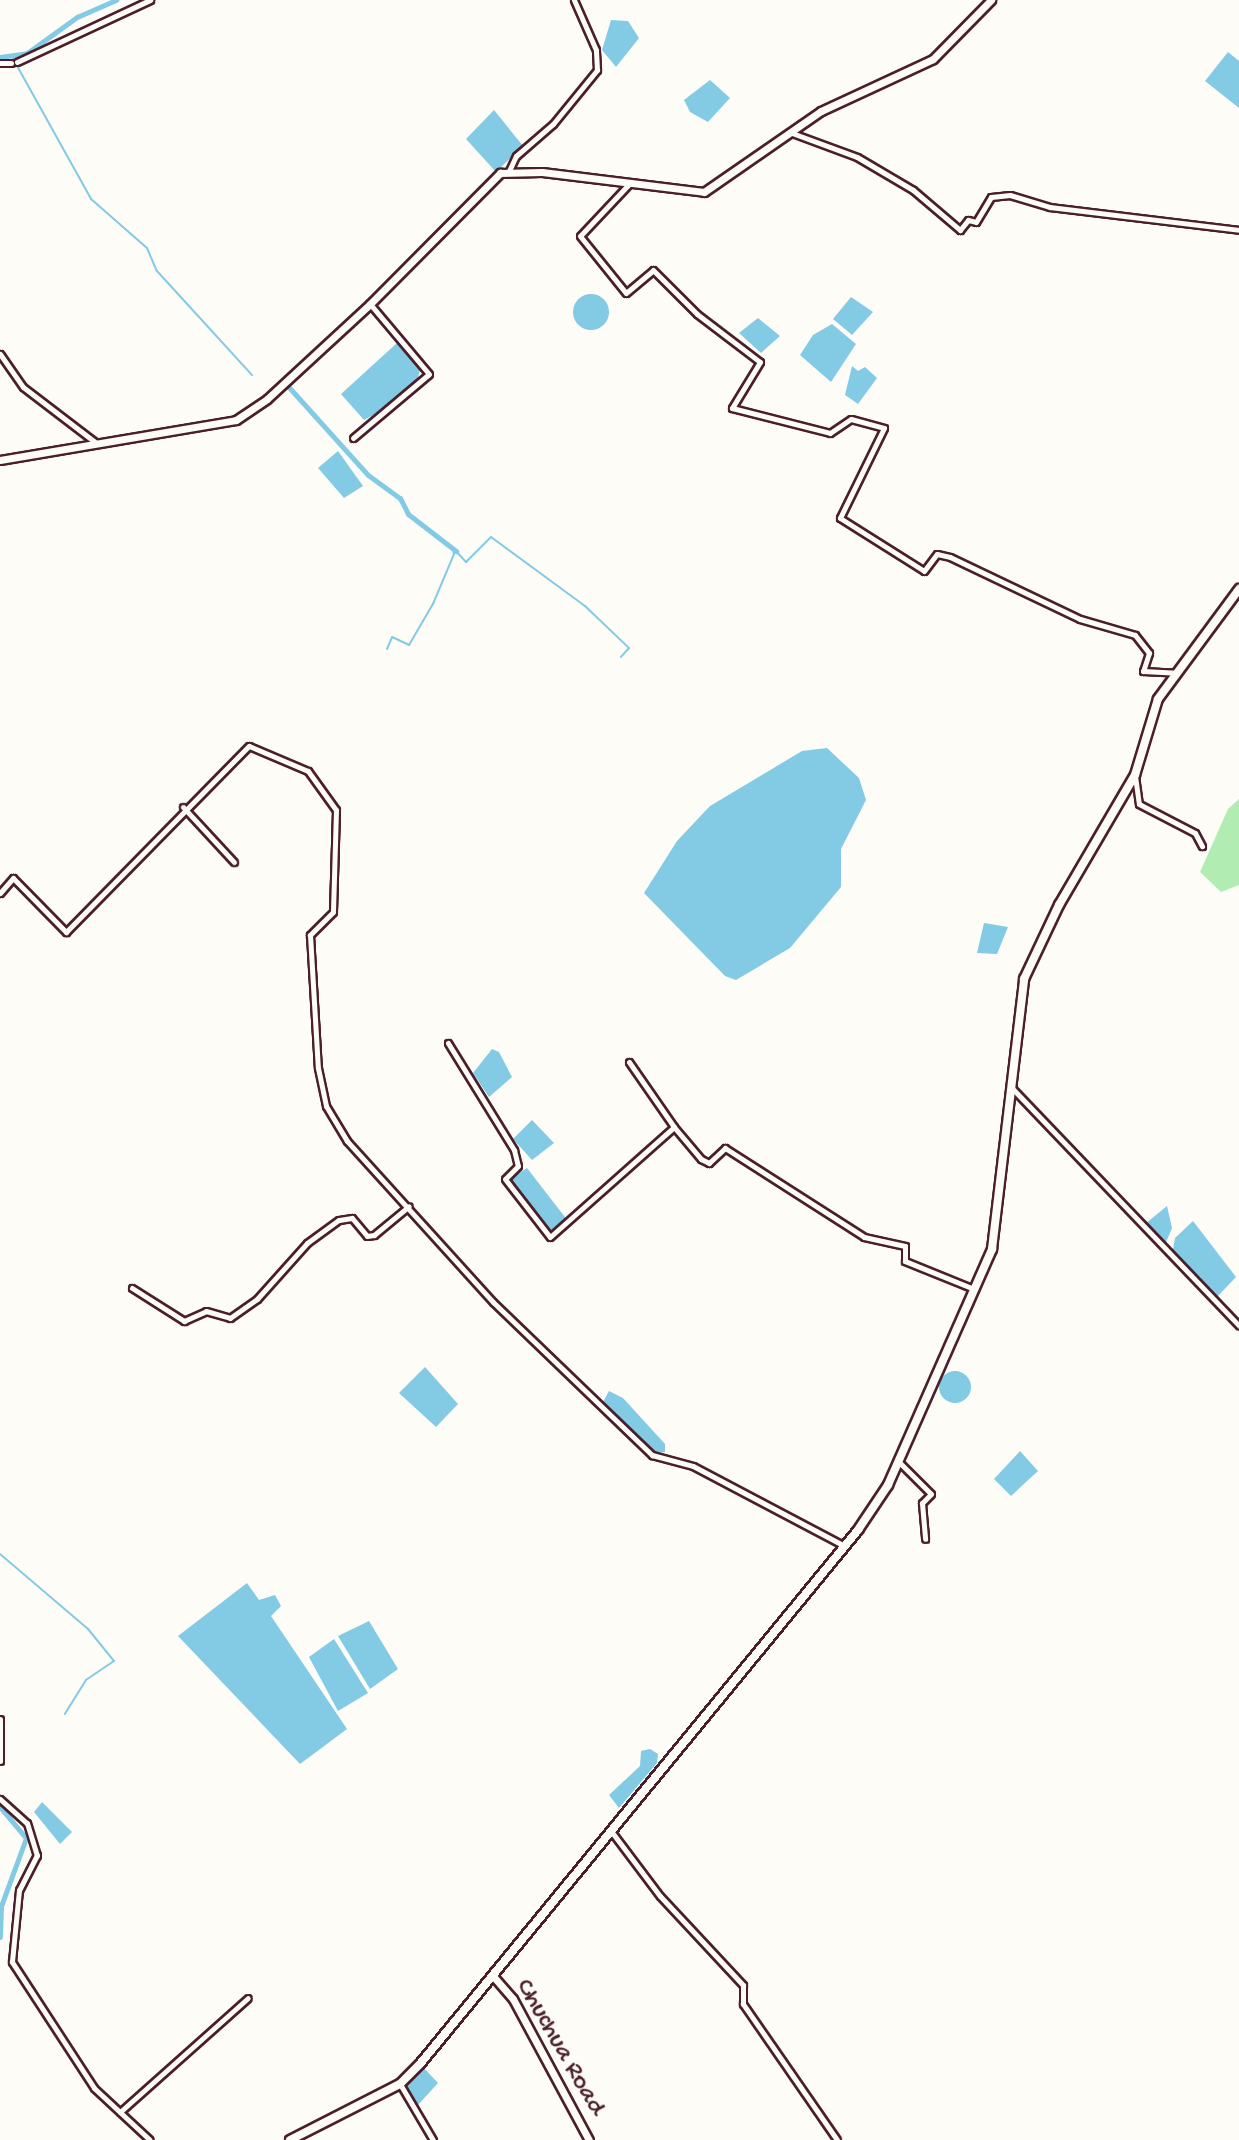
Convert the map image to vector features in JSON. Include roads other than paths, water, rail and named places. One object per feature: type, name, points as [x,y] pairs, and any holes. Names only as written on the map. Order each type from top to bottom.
[{"type":"main road","points":[[290,2140],[400,2084],[493,1976],[664,1763],[845,1546],[899,1462],[992,1249],[1024,979],[1059,905],[1135,775],[1158,699],[1239,589]]},
{"type":"street","points":[[0,63],[14,62],[150,0]]},
{"type":"street","points":[[508,173],[516,156],[553,124],[597,70],[596,50],[574,0]]},
{"type":"street","points":[[0,460],[236,420],[267,399],[370,304],[500,173],[704,192],[852,94],[933,59],[991,0]]},
{"type":"street","points":[[792,133],[857,157],[913,190],[960,230],[968,220],[976,222],[991,197],[1010,195],[1050,207],[1239,230]]},
{"type":"street","points":[[629,184],[580,236],[626,293],[653,270],[697,314],[760,362],[744,380],[732,408],[830,433],[851,419],[884,428],[840,518],[924,571],[937,554],[950,557],[1080,619],[1135,635],[1149,653],[1143,671],[1177,673]]},
{"type":"street","points":[[353,438],[429,374],[370,304]]},
{"type":"street","points":[[0,354],[23,387],[95,442]]},
{"type":"street","points":[[0,893],[13,878],[66,932],[183,807],[249,746],[308,771],[336,810],[333,912],[310,935],[318,1068],[326,1106],[347,1141],[493,1302],[652,1455],[693,1466],[845,1546]]},
{"type":"street","points":[[1135,775],[1139,804],[1198,830],[1202,846]]},
{"type":"street","points":[[183,807],[234,862]]},
{"type":"street","points":[[448,1043],[514,1150],[518,1166],[505,1179],[550,1237],[572,1222],[574,1213],[674,1127]]},
{"type":"street","points":[[629,1062],[674,1127],[701,1159],[709,1163],[725,1148],[864,1237],[905,1246],[905,1261],[975,1289]]},
{"type":"street","points":[[1010,1086],[1239,1326]]},
{"type":"street","points":[[132,1288],[184,1321],[206,1311],[230,1318],[257,1299],[307,1243],[339,1220],[352,1218],[367,1236],[374,1235],[409,1206]]},
{"type":"street","points":[[899,1462],[931,1494],[922,1503],[925,1539]]},
{"type":"street","points":[[0,1719],[0,1761]]},
{"type":"street","points":[[0,1799],[27,1823],[37,1855],[19,1890],[12,1962],[94,2088],[150,2140]]},
{"type":"street","points":[[611,1831],[660,1896],[743,1985],[743,2004],[837,2140]]},
{"type":"street","name":"Chuchua Road","points":[[493,1976],[513,1999],[589,2140]]},
{"type":"street","points":[[120,2112],[248,1998]]},
{"type":"street","points":[[400,2084],[433,2140]]},
{"type":"water","points":[[611,20],[628,21],[639,38],[616,67],[602,50]]},
{"type":"water","points":[[1228,52],[1239,61],[1239,108],[1205,81]]},
{"type":"water","points":[[710,80],[730,98],[708,122],[690,112],[684,100]]},
{"type":"water","points":[[494,110],[523,146],[496,172],[466,139]]},
{"type":"water","points":[[591,294],[604,299],[609,312],[604,325],[591,330],[578,325],[573,312],[578,299]]},
{"type":"water","points":[[851,297],[873,312],[852,335],[833,319]]},
{"type":"water","points":[[758,318],[780,336],[761,353],[739,333]]},
{"type":"water","points":[[832,324],[856,344],[831,382],[800,355],[813,335]]},
{"type":"water","points":[[397,343],[420,369],[418,378],[383,410],[364,420],[341,394]]},
{"type":"water","points":[[852,366],[858,371],[865,367],[877,378],[858,404],[845,395]]},
{"type":"water","points":[[338,451],[363,486],[344,498],[318,468]]},
{"type":"water","points":[[827,748],[859,778],[866,800],[841,849],[841,887],[790,948],[736,980],[725,976],[644,893],[677,841],[710,806],[802,751]]},
{"type":"water","points":[[984,923],[1008,927],[997,954],[977,953]]},
{"type":"water","points":[[492,1049],[499,1052],[512,1077],[489,1097],[473,1073]]},
{"type":"water","points":[[532,1120],[554,1143],[532,1160],[513,1139]]},
{"type":"water","points":[[527,1168],[568,1221],[550,1234],[508,1180]]},
{"type":"water","points":[[1167,1206],[1172,1228],[1164,1247],[1145,1224]]},
{"type":"water","points":[[1193,1221],[1236,1277],[1215,1299],[1172,1255],[1175,1238]]},
{"type":"water","points":[[425,1367],[458,1404],[436,1427],[399,1393]]},
{"type":"water","points":[[955,1371],[966,1376],[971,1387],[966,1398],[955,1403],[944,1398],[939,1387],[944,1376]]},
{"type":"water","points":[[609,1391],[623,1398],[665,1444],[665,1452],[654,1453],[602,1404]]},
{"type":"water","points":[[1020,1451],[1038,1471],[1011,1496],[994,1479]]},
{"type":"water","points":[[247,1583],[259,1600],[275,1595],[281,1606],[271,1616],[347,1729],[300,1764],[178,1636]]},
{"type":"water","points":[[369,1621],[398,1669],[370,1689],[338,1636]]},
{"type":"water","points":[[334,1639],[368,1693],[338,1711],[309,1657]]},
{"type":"water","points":[[650,1749],[658,1754],[657,1763],[619,1808],[609,1795],[640,1766],[641,1751]]},
{"type":"water","points":[[42,1802],[72,1832],[60,1844],[34,1812]]},
{"type":"water","points":[[423,2067],[438,2083],[417,2106],[404,2088]]},
{"type":"waterway","points":[[0,57],[27,53],[77,17],[116,0]]},
{"type":"waterway","points":[[11,55],[91,199],[147,248],[157,271],[252,375]]},
{"type":"waterway","points":[[286,384],[368,475],[400,498],[408,514],[456,551]]},
{"type":"waterway","points":[[456,551],[466,562],[491,537],[585,606],[629,648],[621,657]]},
{"type":"waterway","points":[[387,649],[392,637],[409,645],[433,604],[454,554],[452,547]]},
{"type":"waterway","points":[[0,1554],[88,1629],[114,1661],[86,1680],[65,1714]]},
{"type":"waterway","points":[[0,1807],[26,1838],[1,1906],[0,1937]]}]
